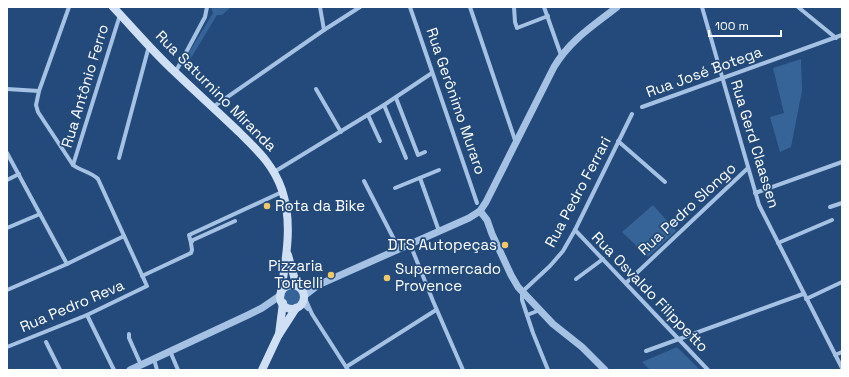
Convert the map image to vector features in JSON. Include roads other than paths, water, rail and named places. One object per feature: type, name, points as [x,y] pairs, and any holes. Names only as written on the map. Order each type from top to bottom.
[{"type":"main road","name":"Rua Saturnino Miranda","points":[[113,7],[175,72],[266,159],[274,172],[283,192],[288,227],[288,252],[278,336]]},
{"type":"main road","name":"Rua Saturnino Miranda","points":[[288,252],[298,287]]},
{"type":"main road","points":[[262,370],[278,336],[301,302],[302,290],[298,287],[290,285],[286,287],[282,298],[285,306],[289,308],[301,302]]},
{"type":"street","points":[[69,7],[39,91],[36,105],[38,112],[73,165],[80,170],[93,174],[98,179],[142,276],[191,253],[192,250],[189,235],[283,192]]},
{"type":"street","points":[[175,72],[205,17],[207,7]]},
{"type":"street","points":[[320,7],[324,30]]},
{"type":"street","points":[[213,107],[324,30],[360,7]]},
{"type":"street","name":"Rua Gerônimo Muraro","points":[[410,7],[477,203]]},
{"type":"street","points":[[470,7],[516,144]]},
{"type":"street","points":[[514,7],[517,28],[548,16]]},
{"type":"street","points":[[544,7],[562,55]]},
{"type":"street","points":[[298,287],[318,285],[469,218],[480,210],[486,202],[554,67],[562,55],[577,38],[617,7]]},
{"type":"street","name":"Rua Gerd Claassen","points":[[702,7],[761,210],[842,368]]},
{"type":"street","points":[[798,7],[836,38]]},
{"type":"street","name":"Rua Antônio Ferro","points":[[73,165],[120,14]]},
{"type":"street","name":"Rua José Botega","points":[[642,107],[842,35]]},
{"type":"street","points":[[119,158],[149,45]]},
{"type":"street","points":[[274,172],[396,98],[432,73]]},
{"type":"street","points":[[7,89],[39,91]]},
{"type":"street","points":[[316,89],[341,132]]},
{"type":"street","points":[[396,98],[418,155],[426,152]]},
{"type":"street","points":[[384,105],[406,158]]},
{"type":"street","name":"Rua Pedro Ferrari","points":[[522,292],[558,258],[575,230],[632,114]]},
{"type":"street","points":[[368,115],[380,141]]},
{"type":"street","points":[[618,141],[665,182]]},
{"type":"street","points":[[7,153],[67,264]]},
{"type":"street","points":[[755,193],[842,162]]},
{"type":"street","name":"Rua Pedro Slongo","points":[[626,283],[748,168]]},
{"type":"street","points":[[395,188],[439,170]]},
{"type":"street","points":[[7,180],[19,174]]},
{"type":"street","points":[[420,178],[439,231]]},
{"type":"street","points":[[364,181],[399,249]]},
{"type":"street","points":[[830,207],[842,203]]},
{"type":"street","points":[[480,210],[483,222],[492,234],[511,275],[522,292],[553,324],[582,347],[605,370]]},
{"type":"street","points":[[7,228],[40,214]]},
{"type":"street","points":[[778,243],[832,220]]},
{"type":"street","points":[[191,243],[193,240],[235,221]]},
{"type":"street","name":"Rua Osvaldo Filippetto","points":[[575,230],[708,370]]},
{"type":"street","points":[[7,290],[67,264],[124,236]]},
{"type":"street","points":[[410,244],[436,310],[463,370]]},
{"type":"street","points":[[576,280],[603,259]]},
{"type":"street","name":"Rua Pedro Reva","points":[[7,347],[87,315],[147,286],[142,276]]},
{"type":"street","points":[[806,299],[842,282]]},
{"type":"street","points":[[318,285],[301,302],[312,314],[347,368],[436,310]]},
{"type":"street","points":[[522,292],[522,300],[548,370]]},
{"type":"street","points":[[646,351],[803,294]]},
{"type":"street","points":[[130,370],[230,324],[282,298]]},
{"type":"street","points":[[527,315],[540,310]]},
{"type":"street","points":[[87,315],[114,370]]},
{"type":"street","points":[[129,334],[129,338],[142,365]]},
{"type":"street","points":[[46,342],[60,370]]},
{"type":"street","points":[[170,351],[178,370]]},
{"type":"street","points":[[835,355],[842,352]]},
{"type":"street","points":[[154,359],[157,370]]},
{"type":"place","name":"Rota da Bike","points":[[267,206]]},
{"type":"place","name":"DTS Autopeças","points":[[505,245]]},
{"type":"place","name":"Pizzaria Tortelli","points":[[331,275]]},
{"type":"place","name":"Supermercado Provence","points":[[387,278]]}]
